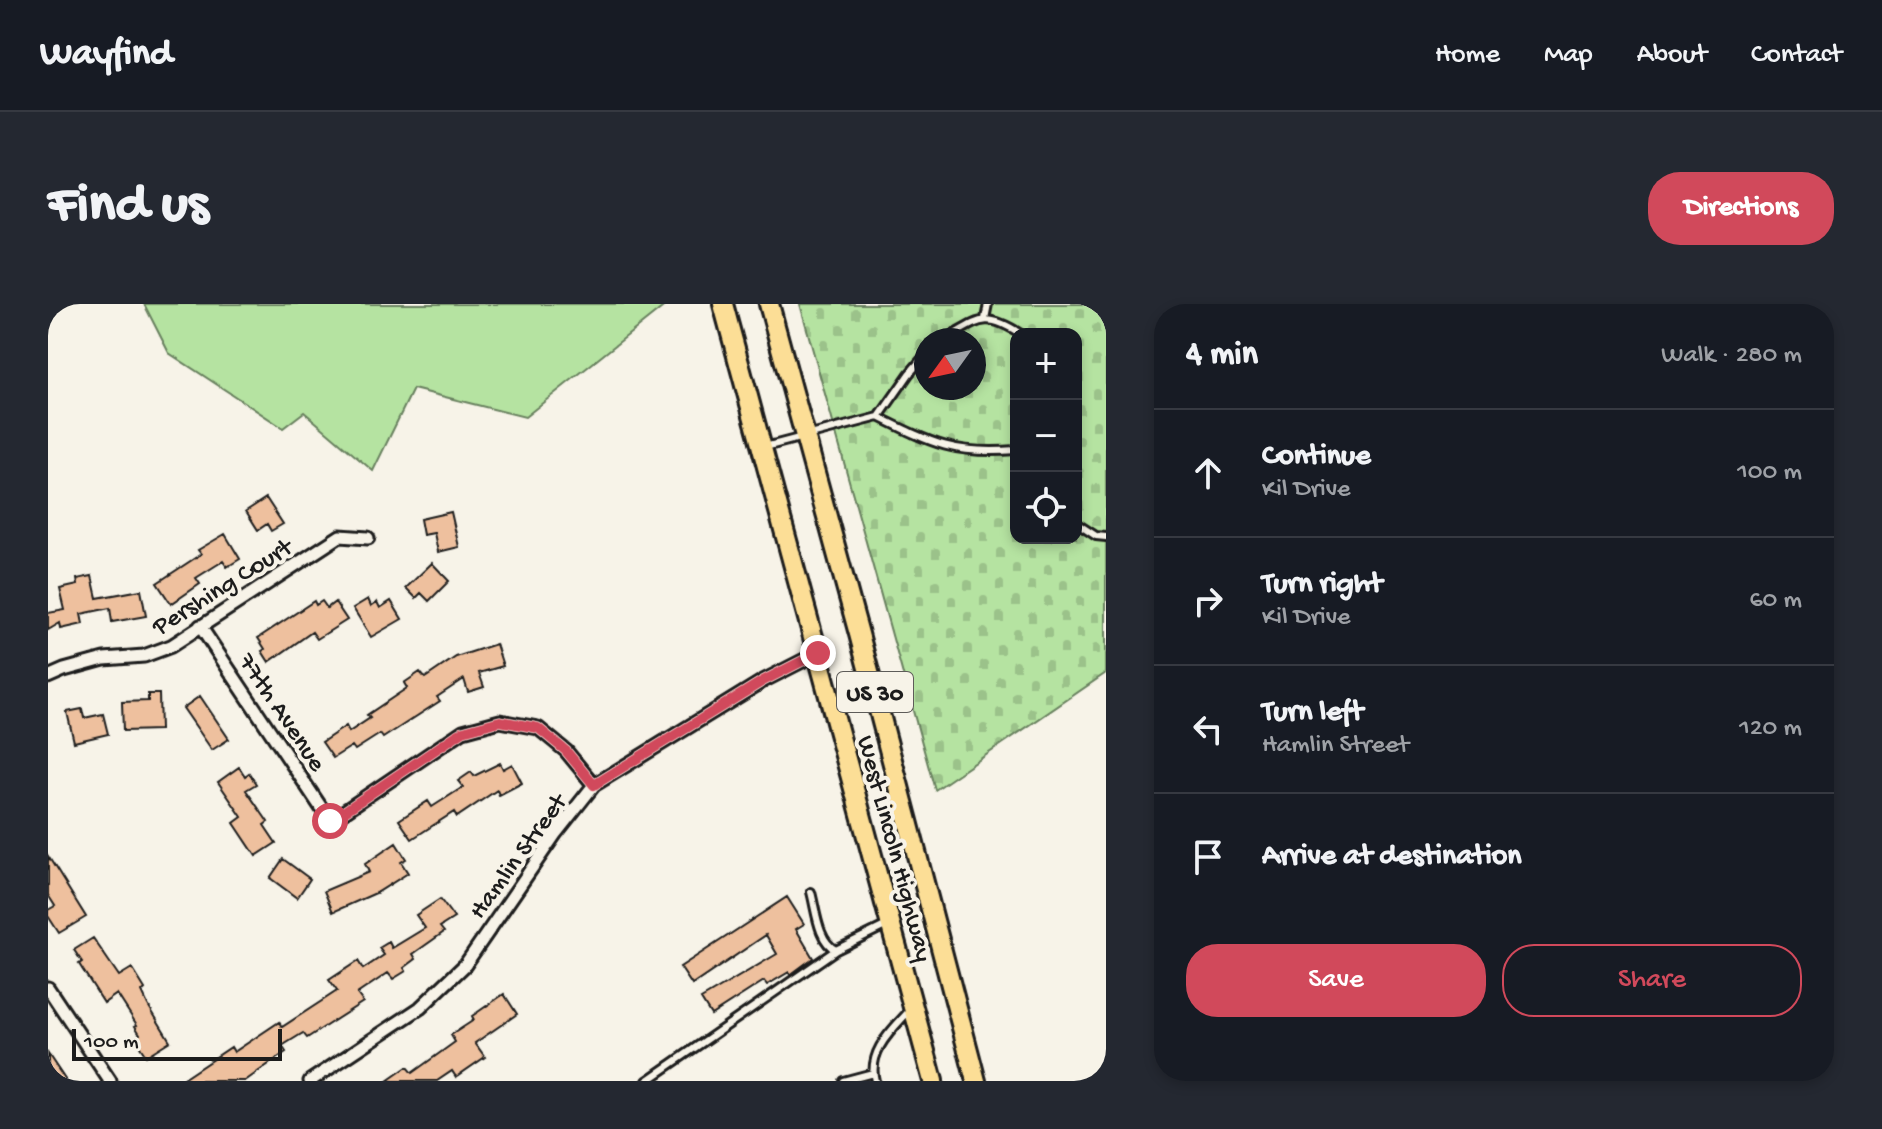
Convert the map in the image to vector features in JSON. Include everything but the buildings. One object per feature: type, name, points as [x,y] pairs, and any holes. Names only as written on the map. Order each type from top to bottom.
[{"type":"main road","name":"West Lincoln Highway","points":[[723,304],[933,1081]]},
{"type":"main road","name":"West Lincoln Highway","points":[[769,304],[976,1081]]},
{"type":"street","name":"Pershing Court","points":[[48,677],[104,659],[144,656],[171,646],[340,536],[368,538]]},
{"type":"street","name":"77th Avenue","points":[[200,626],[330,821],[463,731],[500,721],[538,728],[566,751],[594,785]]},
{"type":"street","name":"Hamlin Street","points":[[310,1081],[420,1008],[465,965],[556,833],[594,785],[763,681],[818,653]]},
{"type":"street","points":[[48,988],[52,1006],[110,1081]]},
{"type":"lane","points":[[985,319],[988,304]]},
{"type":"lane","points":[[967,328],[985,319],[1000,320],[1012,328]]},
{"type":"lane","points":[[879,417],[914,370]]},
{"type":"lane","points":[[762,447],[879,417],[951,449],[975,453],[1010,450]]},
{"type":"lane","points":[[1082,527],[1096,536],[1106,537]]},
{"type":"lane","points":[[811,892],[823,937],[830,948],[836,950]]},
{"type":"lane","points":[[647,1081],[836,950],[890,923]]},
{"type":"lane","points":[[843,1081],[874,1077],[880,1043],[913,1007]]},
{"type":"green space","points":[[144,304],[667,304],[525,417],[413,389],[373,471],[304,412],[283,428],[169,353]]},
{"type":"green space","points":[[800,304],[1106,304],[1106,673],[935,790]]},
{"type":"route","points":[[330,821],[463,731],[500,721],[538,728],[566,751],[594,785],[763,681],[818,653]]}]
